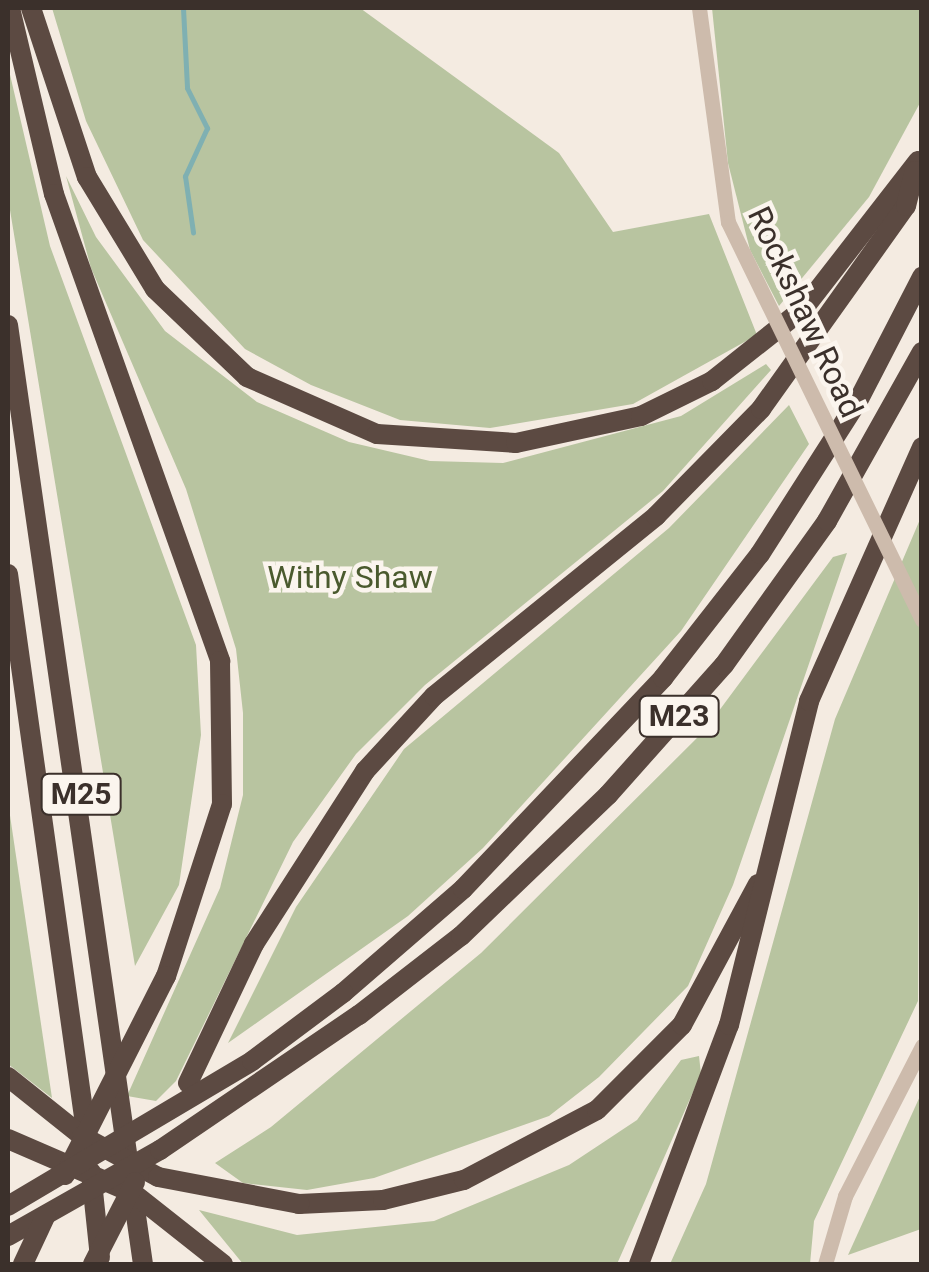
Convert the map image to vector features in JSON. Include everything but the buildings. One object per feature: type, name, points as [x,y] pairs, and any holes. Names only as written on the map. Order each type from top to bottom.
[{"type":"highway","points":[[10,8],[65,230],[220,662],[222,804],[166,976],[23,1264]]},
{"type":"highway","points":[[31,8],[87,177],[155,289],[247,377],[377,434],[516,443],[640,416],[712,382],[804,308],[920,157]]},
{"type":"highway","points":[[93,1264],[262,932],[365,771],[434,696],[656,516],[761,409],[906,206],[920,157]]},
{"type":"highway","name":"M23","points":[[8,1206],[252,1061],[343,993],[462,890],[663,678],[760,554],[858,402],[922,277]]},
{"type":"highway","name":"M25","points":[[8,325],[143,1264]]},
{"type":"highway","name":"M23","points":[[8,1236],[175,1140],[359,1016],[461,936],[608,795],[724,665],[827,521],[922,352]]},
{"type":"highway","points":[[639,1264],[730,1025],[762,878],[808,702],[922,447]]},
{"type":"highway","name":"M25","points":[[8,574],[101,1264]]},
{"type":"highway","points":[[8,1077],[82,1136],[158,1177],[298,1204],[383,1200],[464,1180],[597,1110],[682,1025],[762,878]]},
{"type":"highway","points":[[8,1140],[133,1193],[223,1264]]},
{"type":"street","name":"Rockshaw Road","points":[[699,8],[728,222],[922,620]]},
{"type":"street","points":[[825,1264],[845,1196],[922,1046]]},
{"type":"green space","points":[[52,8],[360,8],[559,153],[613,232],[709,214],[757,335],[633,404],[490,428],[400,420],[311,385],[245,349],[143,240],[86,121]]},
{"type":"green space","points":[[712,8],[921,8],[921,101],[869,197],[779,306],[750,250],[728,163]]},
{"type":"green space","points":[[8,66],[50,246],[196,645],[201,735],[179,885],[135,966],[8,198]]},
{"type":"green space","name":"Withy Shaw","points":[[66,176],[96,237],[165,331],[257,402],[349,442],[430,461],[503,463],[681,416],[766,364],[771,370],[663,491],[425,685],[356,754],[293,842],[176,1081],[156,1101],[127,1096],[220,888],[243,795],[243,713],[236,649],[186,489],[91,268]]},
{"type":"green space","points":[[789,405],[809,444],[681,631],[483,848],[408,916],[228,1043],[296,907],[404,749],[669,528]]},
{"type":"green space","points":[[921,517],[918,1001],[814,1221],[810,1264],[670,1264],[706,1184],[835,719]]},
{"type":"green space","points":[[847,553],[733,885],[688,986],[599,1077],[549,1116],[374,1178],[307,1190],[243,1183],[215,1163],[271,1127],[481,953],[704,731],[833,557]]},
{"type":"green space","points":[[8,802],[52,1098],[8,1064]]},
{"type":"green space","points":[[699,1056],[701,1074],[617,1264],[243,1264],[199,1210],[297,1235],[434,1221],[569,1165],[637,1120],[681,1060]]},
{"type":"green space","points":[[921,1094],[921,1229],[848,1255]]},
{"type":"waterway","points":[[183,8],[187,88],[207,128],[185,176],[193,232]]}]
